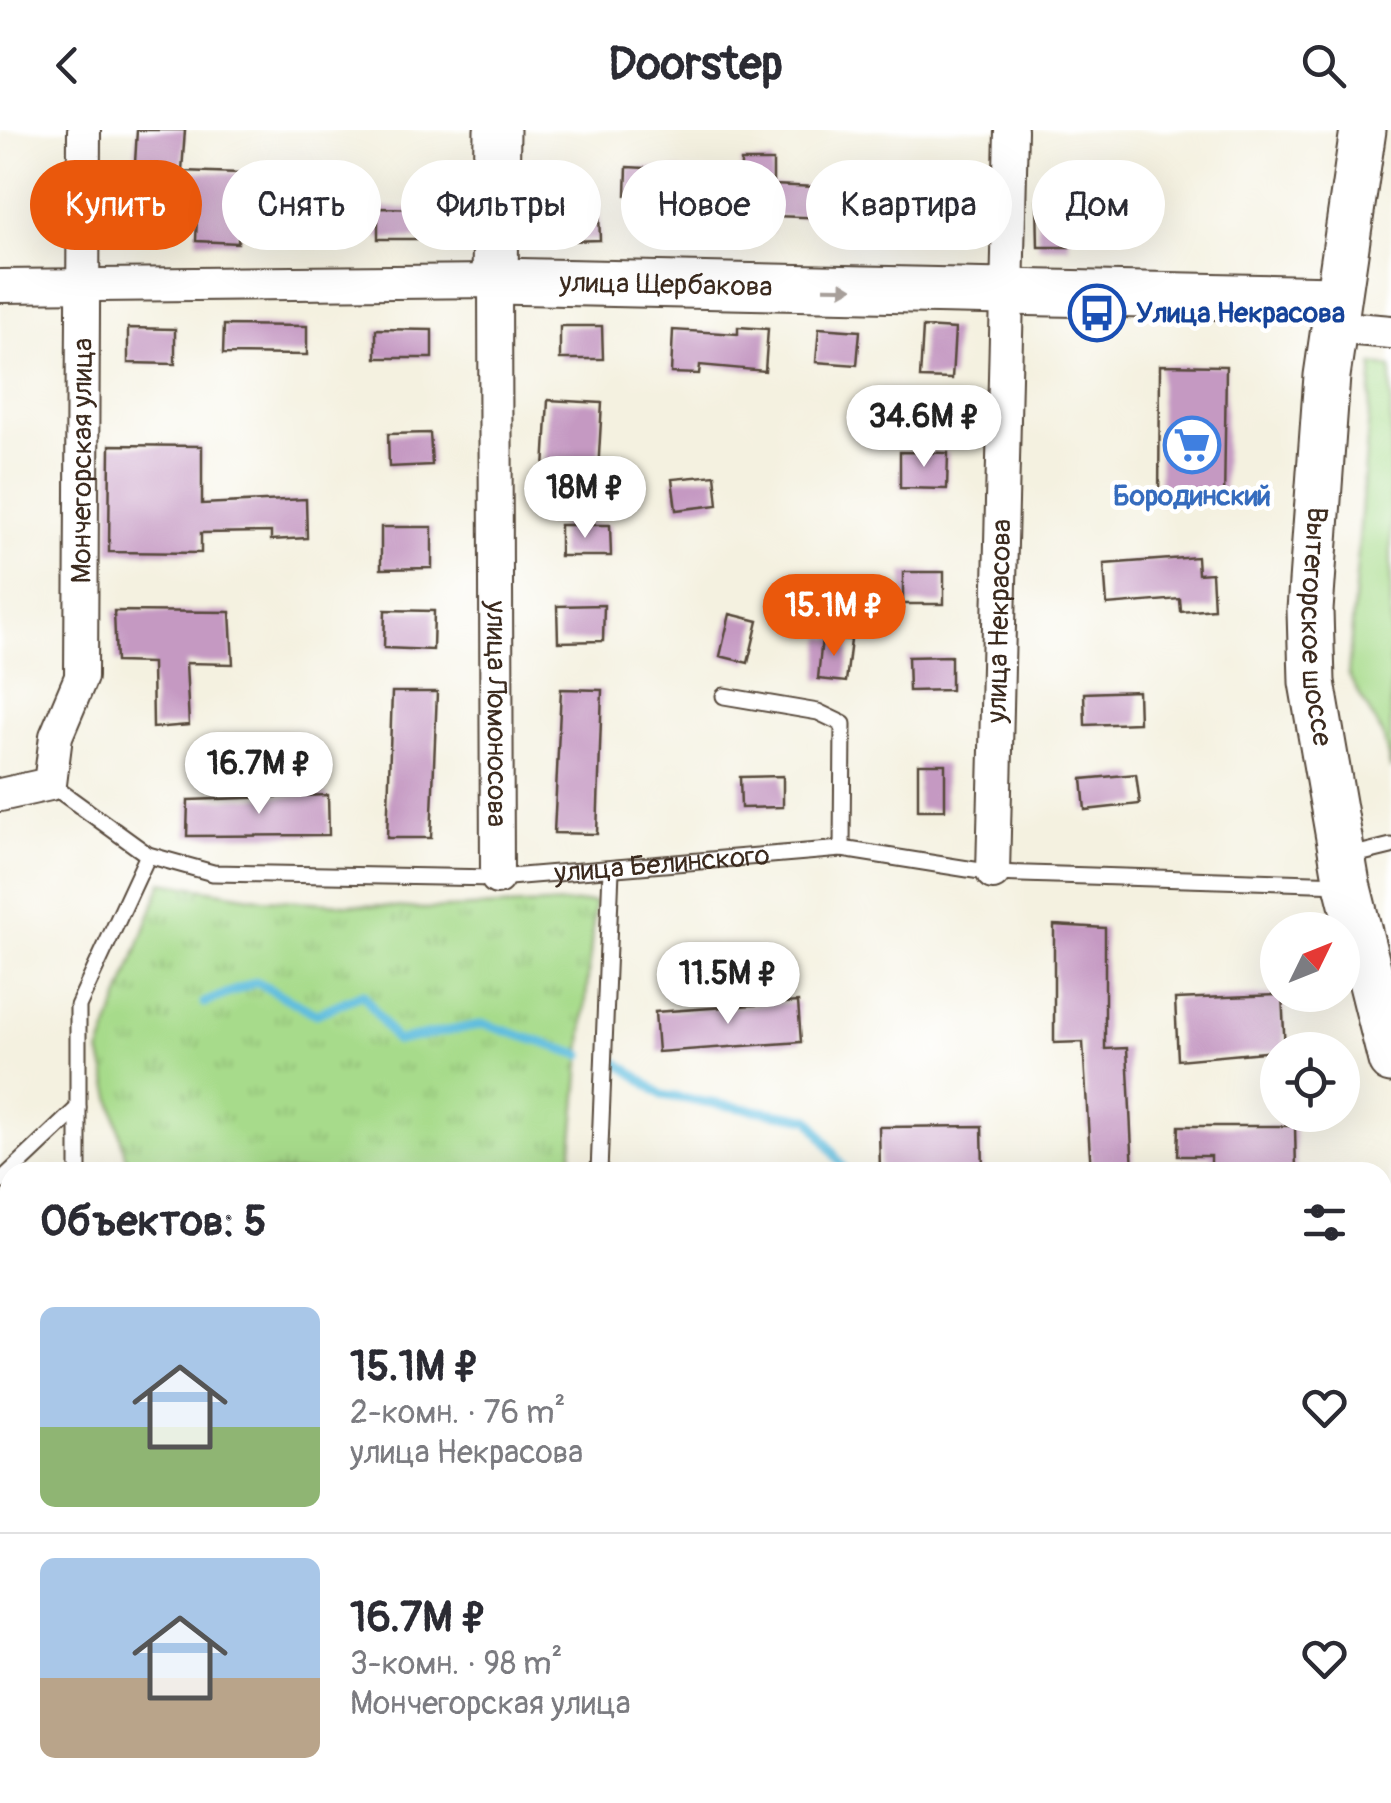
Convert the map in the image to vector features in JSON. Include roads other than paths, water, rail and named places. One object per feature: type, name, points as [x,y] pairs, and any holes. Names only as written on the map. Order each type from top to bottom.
[{"type":"street","name":"Мончегорская улица","points":[[50,784],[56,736],[80,677],[84,130]]},
{"type":"street","name":"улица Ломоносова","points":[[497,130],[498,878]]},
{"type":"street","name":"улица Некрасова","points":[[993,872],[1011,130]]},
{"type":"street","name":"Вытегорское шоссе","points":[[1362,130],[1334,313],[1310,610],[1312,682],[1344,871],[1391,1060]]},
{"type":"street","name":"улица Щербакова","points":[[0,286],[495,281],[1010,292],[1334,313],[1391,332]]},
{"type":"street","points":[[0,794],[50,784]]},
{"type":"lane","points":[[724,696],[818,712],[843,724],[842,849]]},
{"type":"lane","name":"улица Белинского","points":[[50,784],[148,854],[213,873],[498,878],[842,849],[993,872],[1344,871],[1391,846]]},
{"type":"lane","points":[[78,1162],[78,1006],[148,854]]},
{"type":"lane","points":[[599,1162],[610,870]]},
{"type":"lane","points":[[21,1162],[78,1108]]},
{"type":"waterway","points":[[204,1003],[256,982],[316,1014],[363,994],[396,1041],[484,1024],[581,1055]]},
{"type":"waterway","points":[[619,1063],[662,1095],[810,1119],[839,1162]]},
{"type":"place","name":"Улица Некрасова","points":[[1097,313]]},
{"type":"place","name":"Бородинский","points":[[1192,445]]}]
